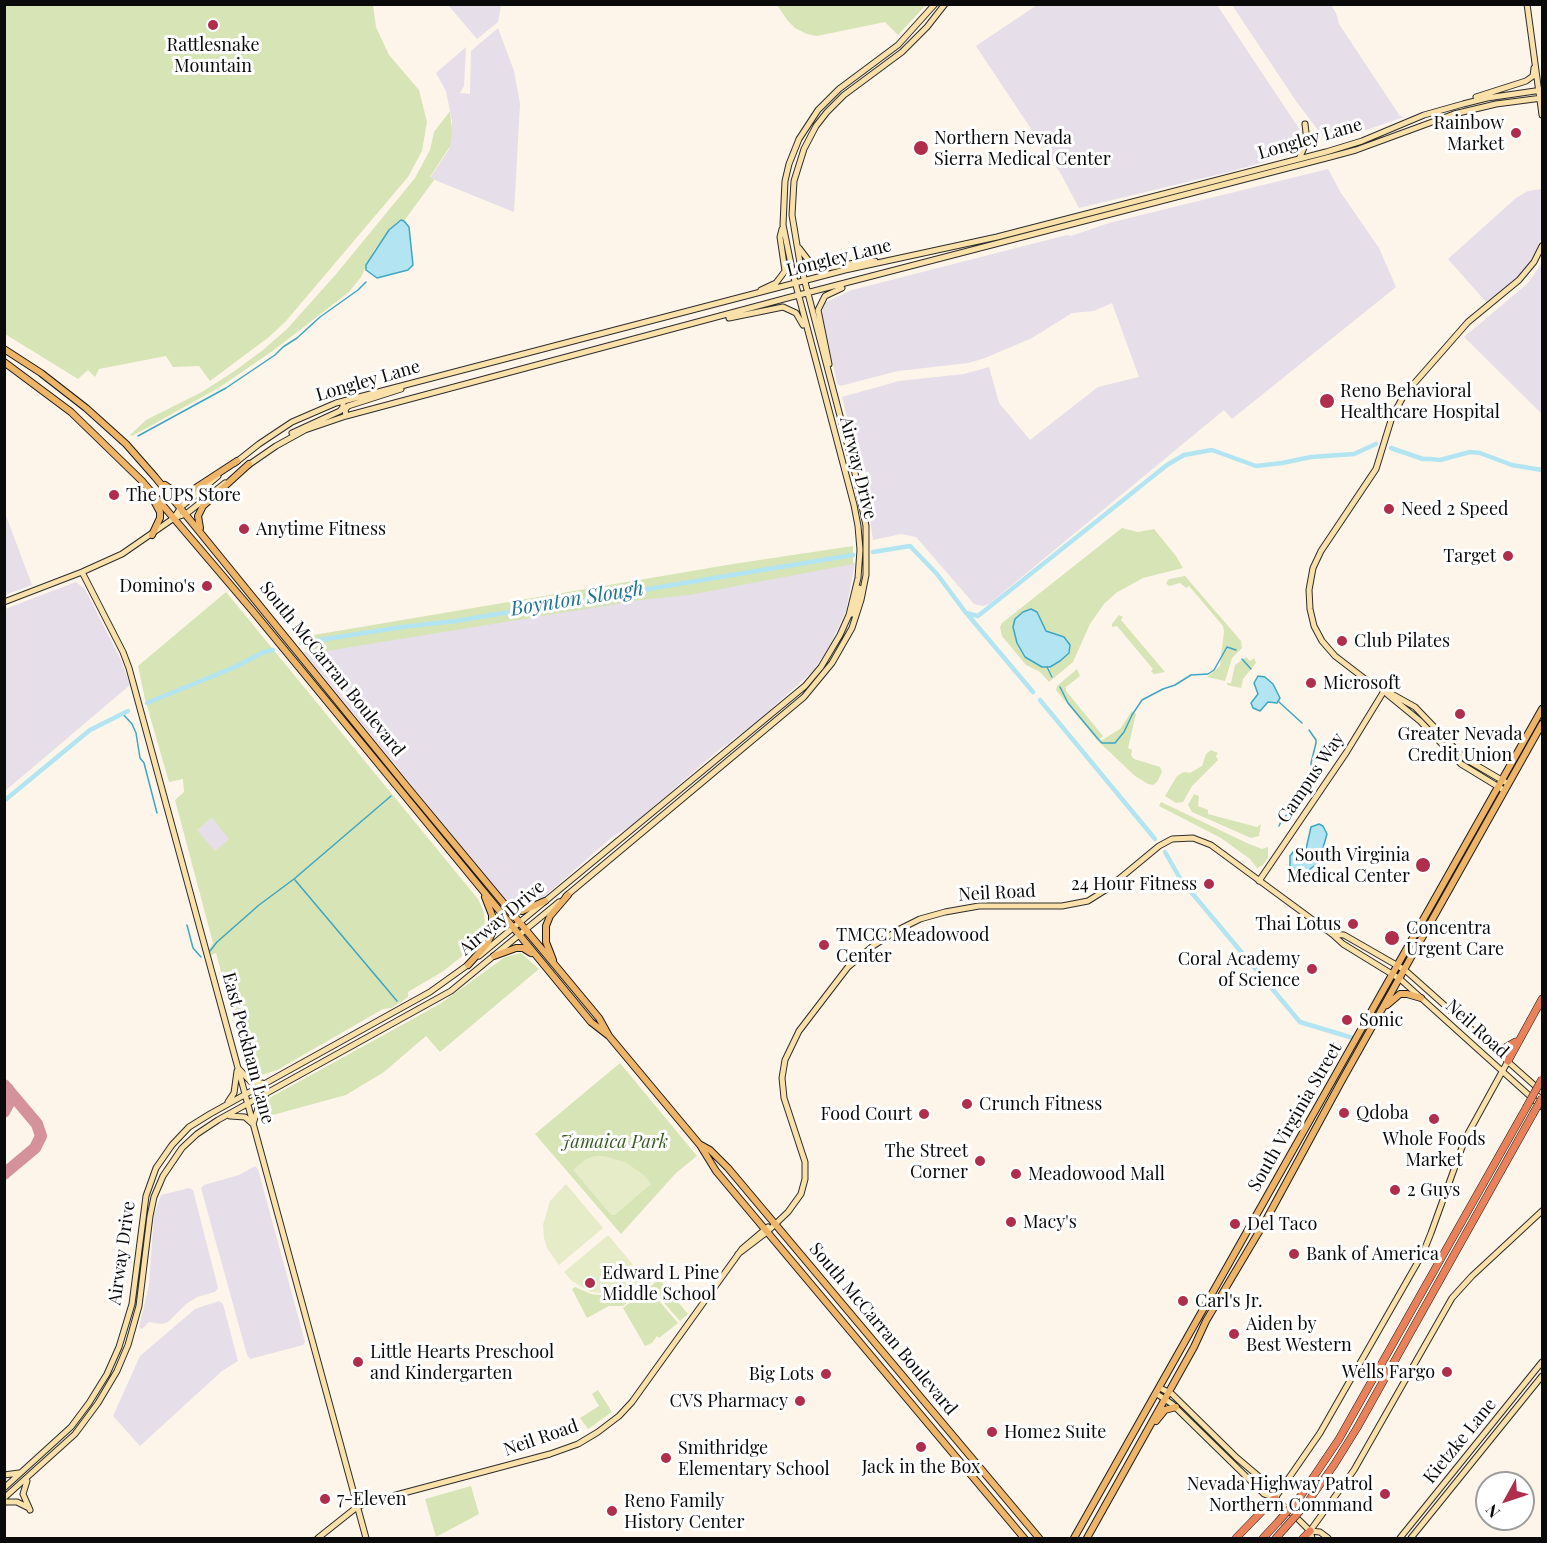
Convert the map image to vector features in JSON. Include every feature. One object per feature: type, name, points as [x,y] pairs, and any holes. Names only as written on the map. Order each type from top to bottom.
[{"type":"highway","points":[[1508,1061],[1542,999]]},
{"type":"highway","points":[[1485,1042],[1503,1049],[1519,1038]]},
{"type":"highway","points":[[1263,1539],[1300,1497],[1339,1439],[1542,1079]]},
{"type":"highway","points":[[1276,1539],[1307,1503],[1357,1428],[1542,1098]]},
{"type":"highway","points":[[1236,1539],[1275,1498]]},
{"type":"highway","points":[[1303,1539],[1310,1530]]},
{"type":"main road","points":[[748,295],[776,283],[784,274],[786,266],[780,237],[784,189],[789,164],[809,122],[839,89],[898,45],[935,4]]},
{"type":"main road","name":"Airway Drive","points":[[4,1500],[58,1451],[82,1425],[104,1394],[123,1358],[141,1299],[151,1207],[168,1167],[190,1140],[222,1118],[443,996],[568,895],[811,691],[840,652],[861,600],[866,575],[866,526],[796,240],[792,215],[794,181],[800,157],[816,126],[844,95],[909,46],[945,4]]},
{"type":"main road","points":[[1527,4],[1541,91],[1542,115]]},
{"type":"main road","points":[[1535,60],[1542,77]]},
{"type":"main road","points":[[1457,105],[1526,81],[1533,76],[1535,60]]},
{"type":"main road","name":"Longley Lane","points":[[4,602],[122,554],[174,518],[186,514],[249,464],[276,446],[305,430],[346,416],[715,318],[883,262],[997,237],[1299,159],[1348,145],[1457,105],[1487,98],[1541,91]]},
{"type":"main road","name":"Longley Lane","points":[[174,518],[181,507],[237,461],[292,422],[321,408],[748,295],[860,280],[1347,153],[1454,114],[1496,104],[1541,98]]},
{"type":"main road","points":[[1299,159],[1307,141],[1305,124]]},
{"type":"main road","name":"Airway Drive","points":[[4,1488],[60,1439],[80,1415],[107,1374],[132,1304],[143,1209],[156,1168],[172,1144],[184,1132],[224,1106],[430,992],[468,965],[805,686],[828,657],[845,624],[858,578],[859,538],[854,505],[797,290],[783,218]]},
{"type":"main road","points":[[796,240],[805,258],[812,265],[821,269],[855,263],[883,262]]},
{"type":"main road","points":[[1498,787],[1461,764],[1420,721],[1384,691],[1343,663],[1321,639],[1310,609],[1310,579],[1321,551],[1374,475],[1392,417],[1400,400],[1468,322],[1519,280],[1534,262],[1542,246]]},
{"type":"main road","points":[[828,372],[829,357],[818,316],[820,305],[825,296],[860,280]]},
{"type":"main road","points":[[715,318],[787,308],[799,317],[811,344]]},
{"type":"main road","name":"South McCarran Boulevard","points":[[4,349],[41,373],[86,408],[126,444],[181,507],[599,1018],[609,1036],[700,1144],[709,1161],[766,1231],[1024,1539]]},
{"type":"main road","name":"South McCarran Boulevard","points":[[4,363],[71,412],[142,481],[591,1022],[609,1036]]},
{"type":"main road","points":[[346,416],[345,410],[348,406],[392,393],[413,383]]},
{"type":"main road","points":[[276,446],[303,427],[340,411],[343,402]]},
{"type":"main road","points":[[155,477],[175,492],[188,493],[237,461]]},
{"type":"main road","points":[[203,534],[198,524],[200,509],[249,464]]},
{"type":"main road","points":[[142,481],[160,512],[158,525],[152,534]]},
{"type":"main road","name":"East Peckham Lane","points":[[82,572],[129,668],[366,1539]]},
{"type":"main road","points":[[854,622],[852,616],[859,591],[858,578]]},
{"type":"main road","points":[[306,676],[326,694],[355,729],[364,733]]},
{"type":"main road","points":[[1384,691],[1401,697],[1415,707],[1464,758],[1505,785]]},
{"type":"main road","name":"Campus Way","points":[[1259,880],[1347,753],[1384,691]]},
{"type":"main road","name":"South Virginia Street","points":[[1074,1539],[1266,1220],[1505,785],[1542,709]]},
{"type":"main road","points":[[687,784],[726,757],[731,757],[732,751],[757,730],[766,718]]},
{"type":"main road","name":"South Virginia Street","points":[[1087,1539],[1146,1433],[1163,1393],[1398,965],[1498,787],[1505,785],[1542,724]]},
{"type":"main road","name":"Neil Road","points":[[318,1539],[357,1507],[389,1496],[550,1454],[578,1444],[619,1416],[638,1395],[744,1246],[788,1212],[798,1199],[806,1170],[783,1092],[783,1073],[787,1053],[798,1031],[848,967],[876,944],[920,920],[979,906],[1062,906],[1086,902],[1107,889],[1159,846],[1172,839],[1193,838],[1205,842],[1259,880],[1347,947],[1400,978],[1542,1107]]},
{"type":"main road","points":[[468,965],[487,944],[493,928],[490,909],[479,886]]},
{"type":"main road","points":[[558,970],[548,948],[545,931],[550,916],[568,895]]},
{"type":"main road","points":[[506,907],[521,911],[545,901]]},
{"type":"main road","name":"Neil Road","points":[[1332,934],[1344,935],[1405,970],[1542,1092]]},
{"type":"main road","points":[[494,956],[520,948],[537,957]]},
{"type":"main road","points":[[1382,1009],[1400,994],[1421,998]]},
{"type":"main road","points":[[1275,1498],[1320,1433],[1423,1253],[1465,1139],[1508,1061]]},
{"type":"main road","points":[[237,1066],[251,1082],[269,1081]]},
{"type":"main road","points":[[224,1106],[234,1093],[237,1066]]},
{"type":"main road","points":[[222,1118],[242,1116],[253,1124],[260,1102],[275,1089]]},
{"type":"main road","name":"South McCarran Boulevard","points":[[700,1144],[716,1155],[1038,1537]]},
{"type":"main road","points":[[1312,1539],[1310,1530],[1354,1470],[1452,1298],[1472,1276],[1542,1211]]},
{"type":"main road","name":"Kietzke Lane","points":[[1400,1539],[1542,1362]]},
{"type":"main road","name":"Kietzke Lane","points":[[1412,1539],[1542,1376]]},
{"type":"main road","points":[[1163,1393],[1264,1494],[1275,1498],[1310,1530],[1321,1533],[1328,1539]]},
{"type":"main road","points":[[1163,1393],[1270,1486],[1275,1498]]},
{"type":"main road","points":[[1146,1433],[1165,1410],[1176,1407]]},
{"type":"main road","points":[[4,1475],[23,1472]]},
{"type":"main road","points":[[4,1500],[17,1502],[30,1510],[23,1491],[31,1475]]},
{"type":"shaded area","points":[[448,5],[501,5],[498,22],[477,39]]},
{"type":"shaded area","points":[[1037,5],[1217,5],[1302,133],[1304,138],[1302,147],[1293,153],[1233,171],[1079,208],[1061,174],[976,46]]},
{"type":"shaded area","points":[[1232,5],[1331,5],[1339,24],[1400,116],[1404,117],[1334,141],[1324,138],[1296,101]]},
{"type":"shaded area","points":[[498,28],[514,71],[520,104],[514,212],[430,178],[449,149],[452,121],[446,91],[436,73],[466,47],[464,86],[460,93],[470,94],[471,51]]},
{"type":"shaded area","points":[[1328,169],[1341,193],[1379,248],[1396,287],[1232,419],[1224,410],[989,604],[983,606],[974,604],[916,537],[901,534],[873,540],[865,485],[867,481],[863,468],[859,464],[842,397],[899,381],[964,374],[989,367],[999,403],[1030,440],[1098,387],[1139,377],[1112,303],[1094,311],[1072,313],[1032,338],[985,358],[968,363],[898,371],[840,386],[837,383],[822,315],[823,305],[826,302],[852,290]]},
{"type":"shaded area","points":[[1542,189],[1542,235],[1538,249],[1517,279],[1487,303],[1448,259],[1516,198],[1528,191]]},
{"type":"shaded area","points":[[1542,263],[1542,414],[1464,337],[1527,284]]},
{"type":"shaded area","points":[[5,513],[32,585],[4,595]]},
{"type":"shaded area","points":[[855,563],[846,611],[829,647],[813,671],[754,724],[720,749],[631,826],[612,837],[545,896],[520,907],[512,906],[507,902],[303,652]]},
{"type":"shaded area","points":[[76,582],[85,589],[121,660],[130,685],[5,791],[5,609]]},
{"type":"shaded area","points":[[212,818],[230,839],[214,852],[197,830]]},
{"type":"shaded area","points":[[255,1166],[258,1169],[305,1342],[303,1345],[250,1359],[201,1188],[204,1185],[239,1175]]},
{"type":"shaded area","points":[[189,1188],[193,1190],[218,1288],[215,1292],[197,1297],[186,1304],[168,1322],[162,1324],[149,1322],[142,1329],[139,1327],[149,1285],[154,1215],[161,1195]]},
{"type":"shaded area","points":[[219,1301],[223,1304],[238,1361],[222,1371],[140,1446],[113,1416],[140,1356],[195,1309]]},
{"type":"green space","points":[[4,5],[373,5],[376,27],[389,55],[419,90],[427,122],[422,151],[408,177],[286,321],[269,337],[210,381],[199,366],[173,367],[166,356],[99,369],[95,377],[88,370],[78,379],[5,334]]},
{"type":"green space","points":[[777,5],[926,5],[898,35],[885,22],[817,36],[795,28]]},
{"type":"green space","points":[[450,111],[452,131],[450,146],[430,177],[434,180],[404,221],[397,222],[389,230],[374,250],[361,277],[349,292],[274,350],[220,387],[132,436],[130,435],[146,420],[202,392],[236,370],[287,329],[337,273],[415,178],[430,150],[434,132]]},
{"type":"green space","points":[[1122,528],[1138,532],[1154,529],[1183,568],[1143,578],[1116,593],[1104,604],[1090,624],[1073,662],[1049,682],[1040,672],[1026,665],[1002,636],[1000,627],[1002,623]],"holes":[[[1037,612],[1046,631],[1064,638],[1060,661],[1049,670],[1052,678],[1046,667],[1025,657]]]},
{"type":"green space","points":[[853,546],[853,564],[689,595],[641,600],[314,653],[309,653],[296,638],[733,564]]},
{"type":"green space","points":[[1185,576],[1241,641],[1242,648],[1232,658],[1225,681],[1207,677],[1220,666],[1223,626],[1189,586],[1186,588],[1180,583],[1169,586],[1166,583],[1169,579]]},
{"type":"green space","points":[[226,592],[478,899],[484,912],[485,924],[484,934],[474,947],[442,972],[408,992],[408,997],[391,1008],[383,1009],[277,1070],[259,1076],[251,1074],[246,1065],[216,953],[211,955],[209,949],[213,943],[175,800],[184,792],[183,779],[169,782],[138,666]],"holes":[[[212,818],[229,839],[215,851],[197,830]]]},
{"type":"green space","points":[[1119,615],[1123,617],[1121,620],[1165,672],[1154,674],[1151,671],[1153,669],[1117,626],[1112,627]]},
{"type":"green space","points":[[1246,657],[1250,661],[1254,658],[1256,663],[1243,679],[1241,688],[1227,685],[1231,683],[1235,665]]},
{"type":"green space","points":[[1077,669],[1080,676],[1066,687],[1066,691],[1103,736],[1098,741],[1056,690],[1057,686]]},
{"type":"green space","points":[[1132,711],[1136,714],[1128,748],[1132,750],[1131,755],[1134,759],[1160,767],[1162,772],[1153,785],[1135,776],[1099,742],[1120,729]]},
{"type":"green space","points":[[1211,750],[1218,753],[1216,756],[1218,760],[1192,786],[1183,802],[1176,803],[1165,796],[1177,776],[1184,772],[1190,773],[1202,766],[1206,754]]},
{"type":"green space","points":[[1194,794],[1199,796],[1198,806],[1208,810],[1208,814],[1257,827],[1261,824],[1259,836],[1251,838],[1192,812],[1188,805]]},
{"type":"green space","points":[[1161,802],[1249,844],[1262,849],[1268,847],[1268,858],[1262,866],[1257,868],[1250,859],[1221,838],[1159,806]]},
{"type":"green space","points":[[521,953],[539,969],[440,1052],[426,1036],[384,1072],[346,1095],[258,1119],[264,1104],[271,1097],[440,1004],[505,957]]},
{"type":"green space","name":"Jamaica Park","points":[[620,1063],[697,1156],[676,1173],[621,1234],[535,1134]]},
{"type":"green space","points":[[595,1156],[625,1162],[644,1175],[651,1184],[615,1215],[611,1215],[573,1170],[586,1159]]},
{"type":"green space","points":[[566,1184],[603,1228],[559,1265],[547,1248],[543,1225],[550,1201]]},
{"type":"green space","points":[[607,1236],[644,1278],[630,1290],[622,1293],[591,1292],[572,1281],[564,1272]]},
{"type":"green space","points":[[659,1279],[688,1314],[680,1321],[650,1287]]},
{"type":"green space","points":[[648,1280],[651,1283],[623,1306],[609,1306],[587,1318],[572,1289],[575,1287],[599,1295],[620,1295],[630,1292]]},
{"type":"green space","points":[[648,1288],[678,1323],[645,1346],[623,1308]]},
{"type":"green space","points":[[598,1390],[612,1412],[588,1429],[580,1418],[599,1406],[592,1394]]},
{"type":"green space","points":[[471,1486],[479,1514],[436,1537],[425,1499]]},
{"type":"water","points":[[401,220],[409,227],[413,265],[408,270],[377,278],[366,270],[366,265],[389,230]]},
{"type":"water","points":[[1031,609],[1037,612],[1046,631],[1064,637],[1070,645],[1069,653],[1050,667],[1042,667],[1025,657],[1017,643],[1013,627],[1015,619]]},
{"type":"water","points":[[1258,676],[1265,677],[1273,684],[1280,698],[1277,703],[1268,702],[1260,711],[1253,708],[1251,703],[1258,694],[1254,683]]},
{"type":"water","points":[[1319,824],[1323,826],[1327,834],[1319,862],[1309,870],[1296,874],[1290,866],[1290,856],[1293,852],[1306,849],[1311,827]]},
{"type":"waterway","points":[[138,436],[226,388],[275,355],[366,282]]},
{"type":"waterway","points":[[873,552],[910,546],[937,574],[966,613],[978,616],[1167,465],[1184,455],[1212,450],[1256,466],[1311,457],[1354,454],[1376,444]]},
{"type":"waterway","points":[[1391,448],[1423,459],[1440,460],[1470,452],[1480,453],[1512,465],[1542,470]]},
{"type":"waterway","name":"Boynton Slough","points":[[301,643],[456,621],[853,555]]},
{"type":"waterway","points":[[968,615],[1033,692]]},
{"type":"waterway","points":[[1060,687],[1068,703],[1098,739],[1102,743],[1115,743],[1142,700],[1191,675],[1208,674],[1214,670],[1227,647],[1236,650]]},
{"type":"waterway","name":"Boynton Slough","points":[[147,703],[273,650]]},
{"type":"waterway","points":[[1242,659],[1251,669]]},
{"type":"waterway","points":[[1047,667],[1052,677]]},
{"type":"waterway","points":[[1040,700],[1155,839]]},
{"type":"waterway","points":[[1279,702],[1302,723]]},
{"type":"waterway","points":[[4,801],[90,730],[128,711]]},
{"type":"waterway","points":[[122,713],[132,724],[136,733],[140,758],[144,763],[157,813]]},
{"type":"waterway","points":[[1304,797],[1312,788],[1311,763],[1316,743],[1309,730]]},
{"type":"waterway","points":[[210,951],[259,905],[294,879],[391,796]]},
{"type":"waterway","points":[[1279,826],[1282,819],[1299,802]]},
{"type":"waterway","points":[[1165,852],[1181,880],[1300,1022],[1353,1038]]},
{"type":"waterway","points":[[295,880],[397,1001]]},
{"type":"waterway","points":[[187,925],[193,948],[201,957]]},
{"type":"taxiway","points":[[4,1085],[37,1124],[41,1136],[35,1148],[4,1174]]},
{"type":"taxiway","points":[[4,1112],[10,1101],[8,1089]]},
{"type":"place","name":"Rattlesnake Mountain","points":[[213,25]]},
{"type":"place","name":"Rainbow Market","points":[[1516,133]]},
{"type":"place","name":"Northern Nevada Sierra Medical Center","points":[[921,148]]},
{"type":"place","name":"Reno Behavioral Healthcare Hospital","points":[[1327,401]]},
{"type":"place","name":"The UPS Store","points":[[114,495]]},
{"type":"place","name":"Need 2 Speed","points":[[1389,509]]},
{"type":"place","name":"Anytime Fitness","points":[[244,529]]},
{"type":"place","name":"Target","points":[[1508,556]]},
{"type":"place","name":"Domino's","points":[[207,586]]},
{"type":"place","name":"Club Pilates","points":[[1342,641]]},
{"type":"place","name":"Microsoft","points":[[1311,683]]},
{"type":"place","name":"Greater Nevada Credit Union","points":[[1460,714]]},
{"type":"place","name":"South Virginia Medical Center","points":[[1423,865]]},
{"type":"place","name":"24 Hour Fitness","points":[[1209,884]]},
{"type":"place","name":"Thai Lotus","points":[[1353,924]]},
{"type":"place","name":"Concentra Urgent Care","points":[[1392,938]]},
{"type":"place","name":"TMCC Meadowood Center","points":[[824,945]]},
{"type":"place","name":"Coral Academy of Science","points":[[1312,969]]},
{"type":"place","name":"Sonic","points":[[1347,1020]]},
{"type":"place","name":"Crunch Fitness","points":[[967,1104]]},
{"type":"place","name":"Qdoba","points":[[1344,1113]]},
{"type":"place","name":"Food Court","points":[[924,1114]]},
{"type":"place","name":"Whole Foods Market","points":[[1434,1119]]},
{"type":"place","name":"The Street Corner","points":[[980,1161]]},
{"type":"place","name":"Meadowood Mall","points":[[1016,1174]]},
{"type":"place","name":"2 Guys","points":[[1395,1190]]},
{"type":"place","name":"Macy's","points":[[1011,1222]]},
{"type":"place","name":"Del Taco","points":[[1235,1224]]},
{"type":"place","name":"Bank of America","points":[[1294,1254]]},
{"type":"place","name":"Edward L Pine Middle School","points":[[590,1283]]},
{"type":"place","name":"Carl's Jr.","points":[[1183,1301]]},
{"type":"place","name":"Aiden by Best Western","points":[[1234,1334]]},
{"type":"place","name":"Little Hearts Preschool and Kindergarten","points":[[358,1362]]},
{"type":"place","name":"Wells Fargo","points":[[1447,1372]]},
{"type":"place","name":"Big Lots","points":[[826,1374]]},
{"type":"place","name":"CVS Pharmacy","points":[[800,1401]]},
{"type":"place","name":"Home2 Suite","points":[[992,1432]]},
{"type":"place","name":"Jack in the Box","points":[[921,1447]]},
{"type":"place","name":"Smithridge Elementary School","points":[[666,1458]]},
{"type":"place","name":"Nevada Highway Patrol Northern Command","points":[[1385,1494]]},
{"type":"place","name":"7-Eleven","points":[[325,1499]]},
{"type":"place","name":"Reno Family History Center","points":[[612,1511]]}]
